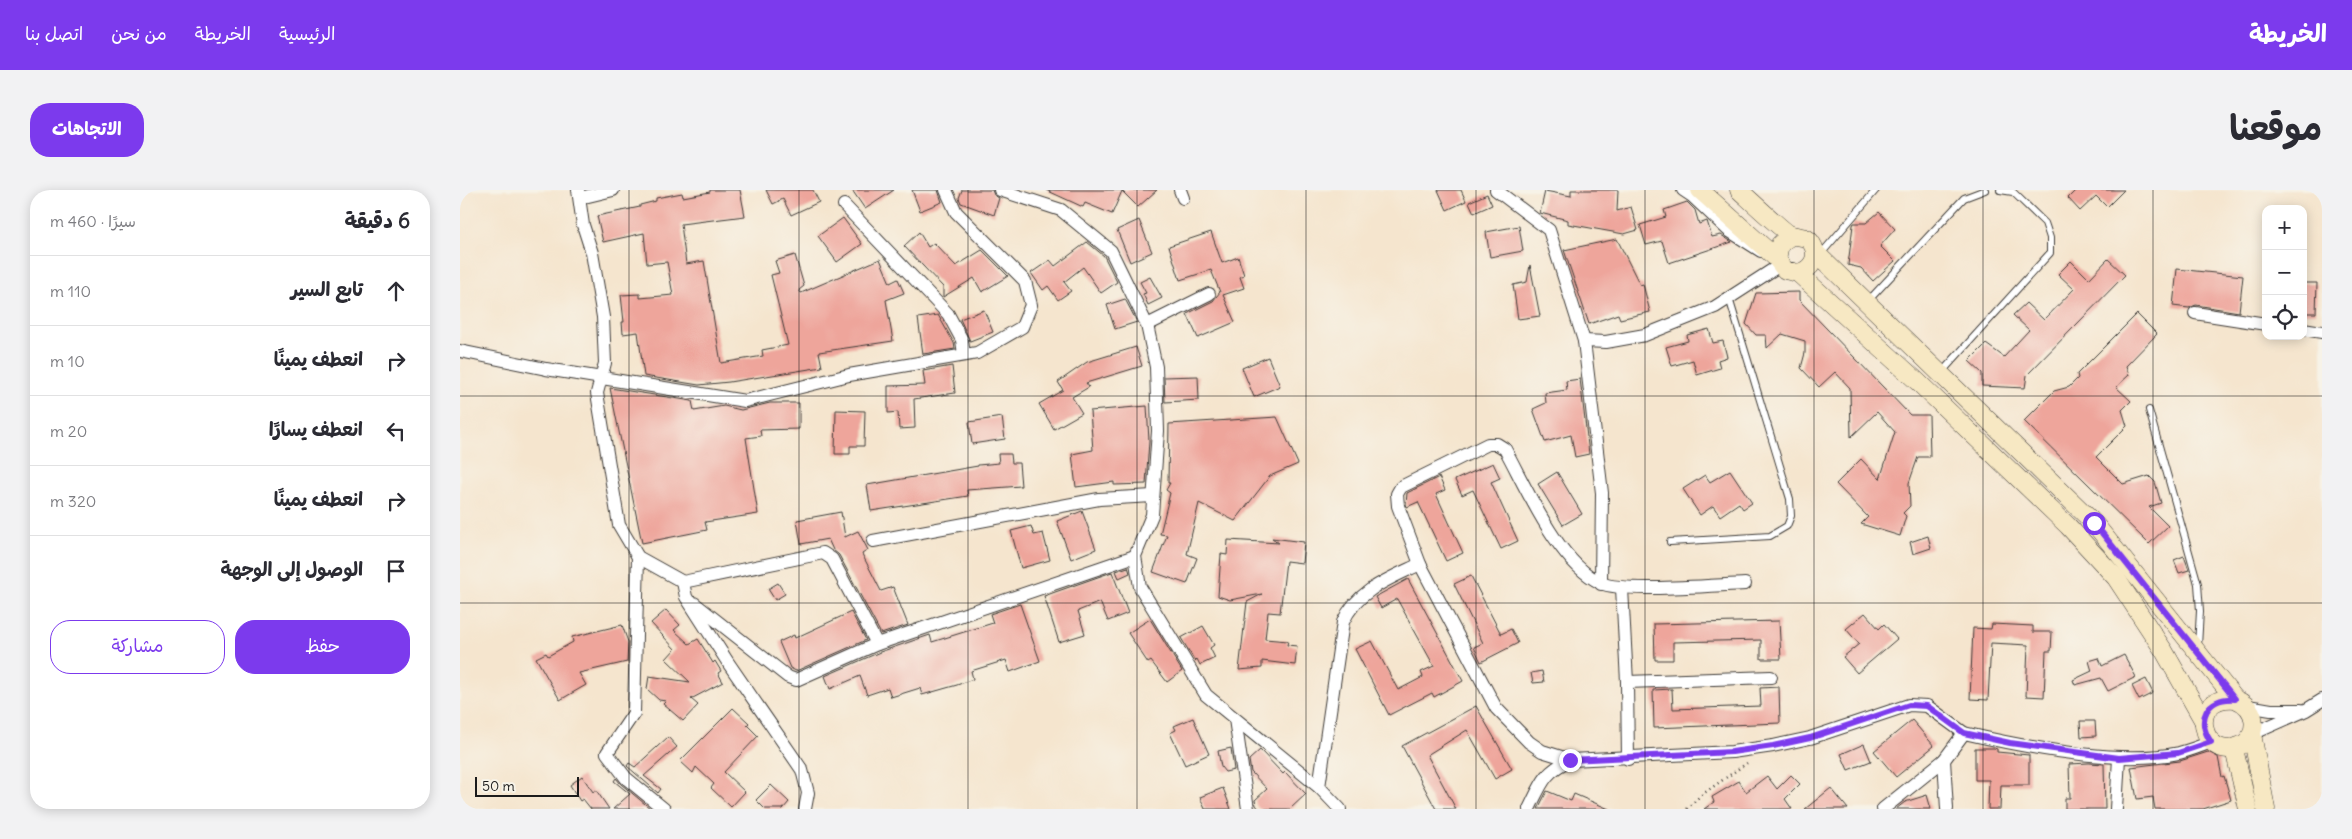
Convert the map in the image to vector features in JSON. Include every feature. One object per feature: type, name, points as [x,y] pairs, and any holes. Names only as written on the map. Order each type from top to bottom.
[{"type":"main road","points":[[1700,190],[1791,273],[1798,273],[1810,267],[1817,254]]},
{"type":"main road","points":[[1739,190],[1792,235]]},
{"type":"main road","points":[[1779,262],[1780,244],[1792,235],[1808,239],[1817,254],[2094,523],[2241,703],[2254,722],[2252,734],[2266,809]]},
{"type":"main road","points":[[1798,273],[1925,388],[2068,526],[2116,578],[2164,651],[2203,720],[2205,733],[2211,742],[2223,748],[2234,748],[2246,742],[2252,734]]},
{"type":"main road","points":[[2203,720],[2208,708],[2217,701],[2241,703]]},
{"type":"main road","points":[[2234,748],[2248,809]]},
{"type":"street","points":[[613,190],[579,194],[583,226],[592,253],[603,317],[605,363],[597,392],[619,525],[638,557],[683,582],[822,553],[832,559],[877,644]]},
{"type":"street","points":[[460,351],[546,369],[745,401],[849,375],[977,352],[1022,327],[1029,312],[1030,296],[1025,281],[956,212],[946,190]]},
{"type":"street","points":[[1000,190],[1061,210],[1110,251],[1147,325],[1156,367],[1158,431],[1152,515],[1134,556],[1140,587],[1206,695],[1319,787],[1340,809]]},
{"type":"street","points":[[1496,190],[1549,230],[1584,341],[1602,493],[1601,584]]},
{"type":"street","points":[[1584,341],[1606,342],[1645,335],[1715,307],[1779,262],[1728,230],[1683,190]]},
{"type":"street","points":[[844,205],[948,314],[962,340],[964,355]]},
{"type":"street","points":[[1147,325],[1209,294]]},
{"type":"street","points":[[2195,313],[2262,323]]},
{"type":"street","points":[[2307,330],[2322,332]]},
{"type":"street","points":[[1745,584],[1622,588],[1601,584],[1569,558],[1557,544],[1505,449],[1497,444],[1488,444],[1401,487],[1397,494],[1398,506],[1420,564],[1496,708],[1529,742],[1542,751],[1570,760],[1628,759],[1732,752],[1773,746],[1827,732],[1909,705],[1927,706],[1964,733],[2010,743],[2119,758],[2178,753],[2211,742]]},
{"type":"street","points":[[873,541],[1099,499],[1153,496]]},
{"type":"street","points":[[686,596],[793,679],[877,644],[1134,556]]},
{"type":"street","points":[[638,557],[634,713],[607,753],[626,778],[664,809]]},
{"type":"street","points":[[1319,787],[1343,622],[1348,612],[1364,593],[1420,564]]},
{"type":"street","points":[[683,582],[686,596],[729,664],[802,770],[808,793],[805,809]]},
{"type":"street","points":[[1622,588],[1627,682],[1628,759]]},
{"type":"street","points":[[1627,682],[1771,677]]},
{"type":"street","points":[[2252,734],[2306,710],[2322,700]]},
{"type":"street","points":[[2241,703],[2271,710],[2306,710]]},
{"type":"street","points":[[1235,719],[1248,809]]},
{"type":"street","points":[[1883,809],[1944,760],[1964,733]]},
{"type":"street","points":[[2116,809],[2119,758]]},
{"type":"street","points":[[1529,809],[1545,778],[1556,766],[1570,760]]},
{"type":"street","points":[[1944,760],[1947,809]]},
{"type":"lane","points":[[1817,254],[1876,190]]},
{"type":"lane","points":[[1867,302],[1964,198],[1986,190]]},
{"type":"lane","points":[[1940,374],[2050,254],[2050,238],[2046,223],[2013,192],[2000,190]]},
{"type":"lane","points":[[1670,542],[1770,536],[1786,526],[1791,516],[1790,498],[1729,298]]},
{"type":"lane","points":[[2150,410],[2198,584],[2200,611],[2198,652]]},
{"type":"path","points":[[1687,809],[1700,796],[1751,761]]},
{"type":"building","points":[[710,190],[740,190],[745,216],[681,224],[686,264],[704,261],[721,363],[763,356],[762,350],[788,345],[771,275],[779,273],[775,261],[795,255],[804,286],[799,290],[801,293],[880,259],[890,283],[898,279],[904,293],[886,300],[893,341],[819,352],[822,367],[729,382],[699,385],[644,376],[638,332],[623,334],[622,322],[624,322],[621,295],[640,294],[640,298],[673,295],[667,262],[647,264],[644,233],[603,242],[597,216],[640,207],[640,205],[656,201],[656,198],[682,193],[683,197],[710,192]]},
{"type":"building","points":[[766,190],[813,190],[819,202],[791,215],[783,199],[773,204]]},
{"type":"building","points":[[852,190],[894,190],[865,209]]},
{"type":"building","points":[[912,190],[938,190],[942,202],[920,211]]},
{"type":"building","points":[[962,190],[992,190],[994,195],[999,198],[994,215],[961,203],[959,198]]},
{"type":"building","points":[[1046,190],[1157,190],[1138,207],[1122,191],[1112,214],[1085,203],[1083,207]]},
{"type":"building","points":[[1438,190],[1461,190],[1466,201],[1447,210]]},
{"type":"building","points":[[1571,190],[1618,190],[1617,211],[1631,207],[1638,230],[1624,234],[1568,224],[1568,220],[1540,213],[1545,191],[1571,196]]},
{"type":"building","points":[[2076,190],[2124,190],[2107,207],[2096,196],[2080,211],[2068,198]]},
{"type":"building","points":[[1487,194],[1492,205],[1474,213],[1469,202]]},
{"type":"building","points":[[1687,202],[1695,210],[1699,224],[1707,221],[1712,237],[1721,235],[1732,242],[1669,263],[1662,241],[1646,245],[1640,225],[1666,217],[1664,210]]},
{"type":"building","points":[[1879,212],[1895,229],[1880,246],[1895,261],[1873,281],[1861,268],[1848,265],[1854,223],[1866,223]]},
{"type":"building","points":[[843,218],[862,244],[837,262],[818,236]]},
{"type":"building","points":[[1139,220],[1152,252],[1130,262],[1117,230]]},
{"type":"building","points":[[1519,226],[1523,251],[1490,257],[1486,232]]},
{"type":"building","points":[[919,232],[928,247],[934,243],[956,266],[982,250],[1008,276],[982,292],[974,278],[943,297],[943,287],[904,246]]},
{"type":"building","points":[[1211,232],[1222,263],[1238,257],[1244,275],[1240,277],[1244,288],[1223,295],[1235,322],[1198,338],[1187,314],[1213,301],[1220,292],[1211,270],[1180,280],[1169,246]]},
{"type":"building","points":[[1617,239],[1640,285],[1643,284],[1650,312],[1620,319],[1618,314],[1589,324],[1564,250]]},
{"type":"building","points":[[1087,242],[1104,256],[1117,282],[1101,293],[1083,267],[1064,282],[1071,291],[1058,300],[1048,286],[1043,290],[1031,273],[1050,260],[1055,266]]},
{"type":"building","points":[[2108,259],[2125,275],[2027,375],[2025,388],[1982,386],[1982,373],[1969,361],[1986,344],[2004,357],[2029,330],[2013,315],[2026,303],[2044,320],[2074,289],[2058,274],[2071,261],[2089,279]]},
{"type":"building","points":[[1530,265],[1540,316],[1518,319],[1513,285],[1527,282]]},
{"type":"building","points":[[2177,269],[2243,276],[2239,312],[2196,305],[2189,308],[2173,306]]},
{"type":"building","points":[[1150,277],[1162,298],[1148,305],[1143,294],[1146,293],[1140,282]]},
{"type":"building","points":[[2307,283],[2317,283],[2316,313],[2307,313]]},
{"type":"building","points":[[1799,292],[1799,300],[1910,415],[1929,415],[1930,457],[1918,457],[1909,483],[1910,506],[1903,513],[1906,516],[1900,536],[1861,524],[1868,517],[1836,484],[1861,459],[1880,479],[1895,432],[1877,412],[1851,437],[1850,388],[1835,372],[1819,387],[1801,368],[1805,353],[1805,341],[1782,334],[1767,348],[1766,335],[1756,335],[1746,324],[1756,293]]},
{"type":"building","points":[[1125,299],[1137,322],[1115,329],[1107,305]]},
{"type":"building","points":[[984,310],[993,332],[970,341],[960,319]]},
{"type":"building","points":[[2137,314],[2157,334],[2126,366],[2129,375],[2116,387],[2131,401],[2122,410],[2127,426],[2096,457],[2123,484],[2149,476],[2155,482],[2161,503],[2149,507],[2168,526],[2149,544],[2024,421],[2054,391],[2069,387],[2078,378],[2077,374]]},
{"type":"building","points":[[938,315],[954,343],[955,349],[923,354],[918,318]]},
{"type":"building","points":[[1709,329],[1713,343],[1723,341],[1727,357],[1718,360],[1720,368],[1697,375],[1693,360],[1672,366],[1666,347],[1688,341],[1687,335]]},
{"type":"building","points":[[1136,347],[1142,366],[1086,383],[1089,387],[1072,397],[1082,413],[1054,429],[1039,404],[1063,390],[1058,382],[1087,362]]},
{"type":"building","points":[[1268,357],[1280,386],[1254,397],[1242,368]]},
{"type":"building","points":[[952,366],[955,393],[914,399],[915,428],[899,429],[898,412],[888,413],[888,386],[925,385],[923,371]]},
{"type":"building","points":[[1198,376],[1199,400],[1165,402],[1164,377]]},
{"type":"building","points":[[1580,379],[1589,454],[1575,457],[1571,435],[1545,442],[1533,409],[1546,403],[1545,393],[1567,390],[1566,381]]},
{"type":"building","points":[[610,388],[692,401],[694,411],[724,406],[741,410],[770,403],[799,403],[799,429],[760,430],[761,436],[746,438],[758,514],[705,522],[707,530],[642,543]]},
{"type":"building","points":[[1147,406],[1149,441],[1146,484],[1114,485],[1114,482],[1076,487],[1072,454],[1093,450],[1090,411]]},
{"type":"building","points":[[836,410],[865,411],[864,446],[850,446],[850,454],[835,454]]},
{"type":"building","points":[[1002,417],[1005,439],[972,444],[969,422]]},
{"type":"building","points":[[1277,417],[1298,464],[1270,476],[1235,521],[1199,503],[1187,554],[1197,558],[1187,584],[1153,572],[1167,535],[1160,534],[1170,493],[1166,490],[1170,483],[1168,483],[1169,424]]},
{"type":"building","points":[[998,454],[1011,454],[1012,463],[1019,463],[1021,486],[967,490],[968,496],[871,511],[867,485],[999,463]]},
{"type":"building","points":[[1493,463],[1500,478],[1491,482],[1518,541],[1501,549],[1473,490],[1462,495],[1455,480]]},
{"type":"building","points":[[1730,470],[1752,503],[1743,509],[1739,503],[1720,516],[1713,506],[1700,515],[1683,489],[1705,475],[1710,482]]},
{"type":"building","points":[[1557,472],[1582,514],[1563,525],[1538,484]]},
{"type":"building","points":[[1439,477],[1445,490],[1436,494],[1463,553],[1446,561],[1418,502],[1407,507],[1406,504],[1407,493]]},
{"type":"building","points":[[1082,511],[1096,549],[1071,559],[1057,521]]},
{"type":"building","points":[[841,512],[845,537],[858,531],[868,550],[862,554],[881,591],[893,587],[908,625],[881,634],[839,555],[833,550],[828,539],[801,544],[797,520]]},
{"type":"building","points":[[1031,526],[1034,535],[1043,533],[1050,560],[1021,568],[1011,531]]},
{"type":"building","points":[[1928,536],[1931,548],[1913,554],[1910,542]]},
{"type":"building","points":[[1272,538],[1304,542],[1302,563],[1286,561],[1280,613],[1268,612],[1265,639],[1288,641],[1287,645],[1297,646],[1295,665],[1262,661],[1262,668],[1239,670],[1247,602],[1262,594],[1230,600],[1218,596],[1221,554],[1227,555],[1228,540],[1279,543]]},
{"type":"building","points":[[2184,556],[2189,570],[2179,573],[2174,560]]},
{"type":"building","points":[[1128,567],[1130,573],[1119,578],[1116,571]]},
{"type":"building","points":[[1112,572],[1128,613],[1108,621],[1100,602],[1078,611],[1085,634],[1059,642],[1044,596]]},
{"type":"building","points":[[1471,576],[1501,634],[1511,629],[1518,643],[1481,662],[1474,647],[1483,643],[1454,584]]},
{"type":"building","points":[[1408,579],[1463,681],[1434,697],[1432,693],[1389,715],[1355,649],[1372,641],[1398,690],[1423,677],[1421,672],[1434,666],[1397,599],[1381,608],[1375,597]]},
{"type":"building","points":[[778,583],[785,594],[775,600],[768,589]]},
{"type":"building","points":[[1020,604],[1040,661],[1010,672],[1006,660],[971,671],[973,679],[922,695],[920,688],[891,697],[888,688],[867,695],[860,676],[830,689],[825,676],[880,652],[930,635],[932,642],[993,623],[990,614]]},
{"type":"building","points":[[666,610],[680,625],[674,630],[689,644],[698,639],[713,663],[715,661],[721,671],[718,673],[723,682],[691,699],[698,705],[683,721],[663,704],[666,701],[659,700],[647,689],[649,676],[690,682],[666,659],[675,649],[651,623]]},
{"type":"building","points":[[851,612],[866,640],[796,671],[790,668],[779,642],[794,635],[795,638]]},
{"type":"building","points":[[1865,613],[1879,629],[1884,624],[1897,639],[1857,673],[1843,657],[1859,644],[1846,629]]},
{"type":"building","points":[[1150,619],[1182,671],[1167,682],[1151,661],[1148,663],[1128,633]]},
{"type":"building","points":[[1779,621],[1781,659],[1761,659],[1761,640],[1673,642],[1673,660],[1655,660],[1654,624]]},
{"type":"building","points":[[1992,624],[2033,626],[2033,632],[2052,632],[2051,651],[2046,651],[2044,697],[2026,696],[2028,645],[1991,643],[1988,700],[1970,699],[1973,628],[1991,629]]},
{"type":"building","points":[[622,625],[628,642],[627,662],[579,673],[586,685],[560,700],[536,658],[546,653],[548,656],[573,642],[572,637]]},
{"type":"building","points":[[1203,626],[1214,645],[1210,648],[1215,658],[1200,665],[1197,659],[1195,661],[1181,638]]},
{"type":"building","points":[[2124,655],[2136,677],[2108,691],[2101,678],[2075,685],[2073,680],[2092,671],[2089,661],[2099,658],[2102,666]]},
{"type":"building","points":[[1542,671],[1544,682],[1533,683],[1531,673]]},
{"type":"building","points":[[2146,679],[2153,693],[2139,700],[2132,686]]},
{"type":"building","points":[[1779,687],[1780,723],[1654,728],[1653,690],[1672,689],[1673,709],[1761,706],[1760,688]]},
{"type":"building","points":[[1476,706],[1512,769],[1495,779],[1467,730],[1427,755],[1456,809],[1436,809],[1402,746]]},
{"type":"building","points":[[733,708],[749,723],[747,725],[758,736],[724,772],[745,792],[731,807],[711,788],[714,784],[696,767],[693,773],[680,761]]},
{"type":"building","points":[[1193,718],[1209,754],[1185,765],[1170,733],[1176,730],[1174,726]]},
{"type":"building","points":[[1912,720],[1934,746],[1896,777],[1874,751]]},
{"type":"building","points":[[2080,721],[2095,721],[2096,736],[2081,737]]},
{"type":"building","points":[[668,737],[677,747],[644,776],[661,789],[658,793],[627,766],[629,763],[635,767]]},
{"type":"building","points":[[1864,744],[1871,761],[1848,770],[1841,754]]},
{"type":"building","points":[[1231,748],[1234,770],[1225,772],[1221,767],[1218,751]]},
{"type":"building","points":[[1975,748],[1994,748],[1997,749],[1997,752],[2029,755],[2029,785],[2001,785],[2000,809],[1988,809],[1989,780],[1975,780]]},
{"type":"building","points":[[1260,750],[1306,794],[1290,809],[1259,809],[1256,805],[1255,800],[1267,789],[1251,772],[1249,760]]},
{"type":"building","points":[[2208,752],[2218,757],[2222,777],[2224,776],[2231,800],[2203,809],[2155,809],[2153,797],[2137,799],[2131,767],[2180,761]]},
{"type":"building","points":[[2069,764],[2104,764],[2105,809],[2065,809],[2065,798],[2070,798]]},
{"type":"building","points":[[1791,775],[1800,784],[1785,799],[1792,809],[1704,809],[1714,802],[1712,797],[1739,781],[1746,792],[1767,776],[1777,789]]},
{"type":"building","points":[[582,776],[593,792],[596,790],[609,809],[591,809],[583,799],[580,801],[570,785]]},
{"type":"building","points":[[616,778],[651,809],[613,809],[630,794],[614,781]]},
{"type":"building","points":[[771,785],[789,802],[783,809],[765,809],[756,800]]},
{"type":"building","points":[[1223,788],[1231,809],[1205,809],[1200,797]]},
{"type":"building","points":[[1831,788],[1848,809],[1805,809]]},
{"type":"building","points":[[1547,791],[1571,801],[1574,794],[1609,809],[1538,809]]},
{"type":"building","points":[[1927,795],[1931,809],[1896,809],[1905,802]]},
{"type":"route","points":[[1570,760],[1628,759],[1732,752],[1773,746],[1810,738],[1888,714],[1909,705],[1927,706],[1964,733],[2010,743],[2119,758],[2178,753],[2211,742],[2205,733],[2203,720],[2208,708],[2217,701],[2226,698],[2235,699],[2127,561],[2094,523]]}]
